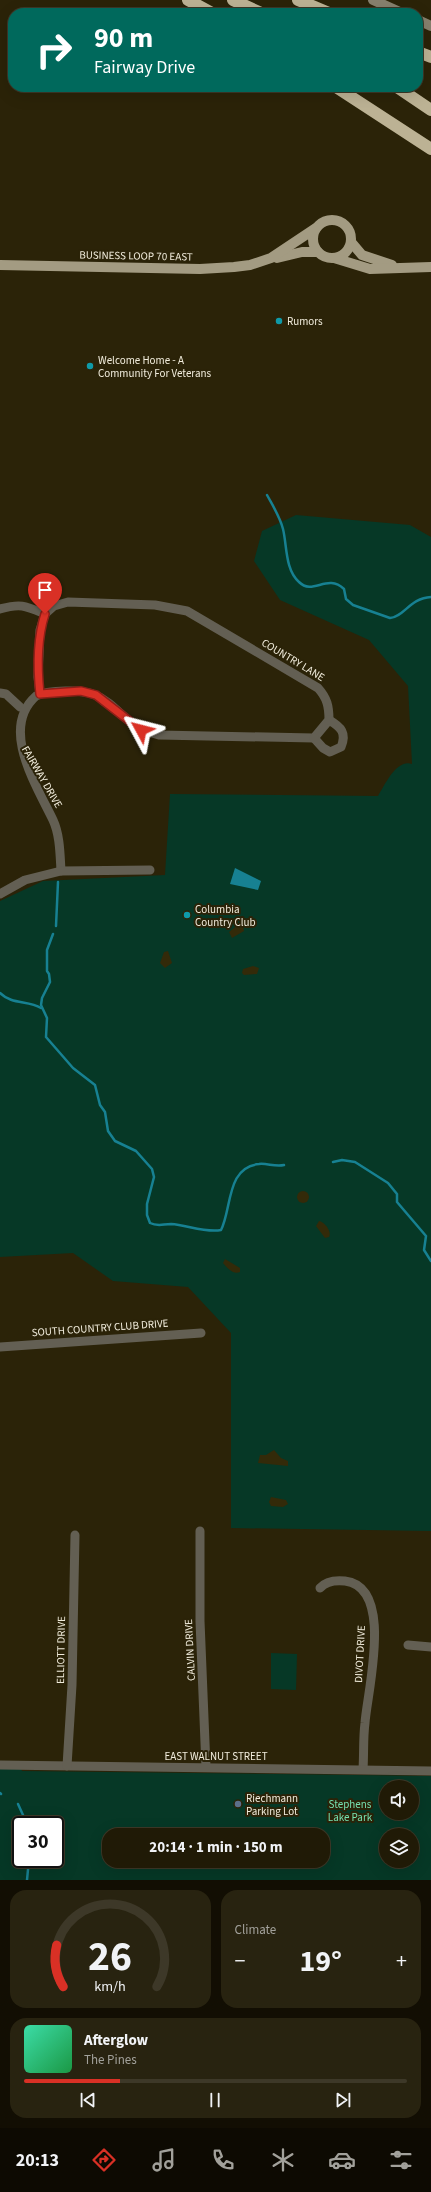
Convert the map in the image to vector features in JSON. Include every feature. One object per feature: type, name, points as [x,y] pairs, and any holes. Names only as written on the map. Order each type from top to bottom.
[{"type":"highway","points":[[188,0],[203,8]]},
{"type":"highway","points":[[233,0],[250,8]]},
{"type":"highway","points":[[298,0],[317,8]]},
{"type":"highway","points":[[344,92],[431,149]]},
{"type":"highway","points":[[404,92],[431,110]]},
{"type":"main road","points":[[334,258],[342,256],[348,250],[351,242],[351,233],[346,226],[339,221],[330,220],[322,223],[316,228],[313,236],[314,245],[318,252],[325,257],[334,258],[370,269],[431,267]]},
{"type":"main road","name":"BUSINESS LOOP 70 EAST","points":[[271,258],[316,228]]},
{"type":"main road","points":[[351,242],[358,251],[367,258],[396,267]]},
{"type":"main road","name":"BUSINESS LOOP 70 EAST","points":[[0,265],[200,269],[250,265],[271,258],[302,252],[318,252]]},
{"type":"street","points":[[373,0],[391,8]]},
{"type":"street","name":"COUNTRY LANE","points":[[45,614],[54,606],[68,602],[155,605],[187,611],[318,688],[326,697],[329,720]]},
{"type":"street","points":[[0,609],[16,604],[24,605],[45,614],[40,630],[38,677],[40,694]]},
{"type":"street","points":[[11,722],[20,707],[40,694],[81,691],[96,695],[141,730],[159,735],[314,738],[323,748],[330,752],[342,748],[345,740],[344,732],[340,727],[329,720],[314,738]]},
{"type":"street","points":[[0,693],[6,694],[20,707]]},
{"type":"street","name":"FAIRWAY DRIVE","points":[[13,755],[53,820],[57,834],[61,871]]},
{"type":"street","points":[[0,894],[25,880],[61,871],[150,870]]},
{"type":"street","name":"SOUTH COUNTRY CLUB DRIVE","points":[[0,1347],[201,1333]]},
{"type":"street","name":"CALVIN DRIVE","points":[[200,1531],[200,1622],[206,1768]]},
{"type":"street","name":"ELLIOTT DRIVE","points":[[67,1766],[72,1686],[74,1535]]},
{"type":"street","name":"DIVOT DRIVE","points":[[320,1588],[326,1583],[336,1581],[348,1582],[358,1586],[364,1593],[373,1610],[372,1683],[365,1722],[363,1769]]},
{"type":"street","points":[[408,1645],[431,1646]]},
{"type":"street","name":"EAST WALNUT STREET","points":[[0,1765],[363,1769],[431,1772]]},
{"type":"green space","name":"Columbia Country Club","points":[[296,515],[410,525],[431,537],[431,1531],[231,1528],[231,1333],[188,1287],[113,1281],[73,1253],[0,1257],[0,901],[43,881],[165,875],[170,794],[378,796],[396,769],[406,763],[412,764],[408,686],[369,640],[280,600],[254,561],[262,531]]},
{"type":"green space","points":[[271,1653],[297,1654],[296,1690],[271,1689]]},
{"type":"green space","name":"Stephens Lake Park","points":[[0,1768],[21,1768],[22,1771],[431,1776],[431,1880],[0,1880]]},
{"type":"sand","points":[[238,925],[243,926],[244,931],[232,938],[229,932]]},
{"type":"sand","points":[[168,951],[172,963],[165,968],[160,963],[164,952]]},
{"type":"sand","points":[[253,966],[259,968],[257,974],[244,975],[242,973],[243,969]]},
{"type":"sand","points":[[301,1191],[305,1191],[309,1197],[305,1203],[301,1203],[297,1199],[297,1195]]},
{"type":"sand","points":[[319,1221],[324,1223],[330,1233],[329,1237],[325,1238],[316,1226]]},
{"type":"sand","points":[[225,1259],[240,1268],[240,1272],[235,1273],[228,1269],[223,1263]]},
{"type":"sand","points":[[274,1450],[281,1458],[288,1461],[288,1466],[258,1463],[260,1455],[266,1455]]},
{"type":"sand","points":[[271,1497],[286,1500],[288,1504],[283,1507],[271,1506],[269,1502]]},
{"type":"water","points":[[235,868],[261,881],[258,890],[230,884]]},
{"type":"waterway","points":[[267,495],[282,525],[287,557],[291,571],[294,577],[304,586],[310,587],[326,583],[338,585],[344,589],[346,599],[353,605],[390,618],[395,617],[412,604],[424,598],[431,597]]},
{"type":"waterway","points":[[56,926],[58,882]]},
{"type":"waterway","points":[[53,934],[47,950],[47,971],[50,982],[42,998],[41,1005],[47,1018],[46,1037],[73,1068],[95,1085],[100,1105],[105,1112],[108,1131],[115,1141],[136,1151],[152,1169],[154,1177],[147,1204],[147,1215],[150,1223],[158,1225],[171,1224],[202,1230],[221,1230],[235,1181],[241,1173],[248,1167],[259,1164],[277,1166],[284,1165]]},
{"type":"waterway","points":[[0,993],[15,1001],[31,1004],[41,1008]]},
{"type":"waterway","points":[[333,1162],[342,1160],[355,1162],[388,1183],[397,1194],[397,1202],[426,1236],[424,1250],[431,1261]]},
{"type":"waterway","points":[[18,1804],[23,1816]]},
{"type":"waterway","points":[[27,1880],[28,1868]]},
{"type":"place","name":"Rumors","points":[[279,321]]},
{"type":"place","name":"Welcome Home - A Community For Veterans","points":[[90,366]]},
{"type":"place","name":"Columbia Country Club","points":[[187,915]]},
{"type":"place","name":"Riechmann Parking Lot","points":[[238,1804]]},
{"type":"route","points":[[45,614],[40,630],[38,677],[40,694],[81,691],[96,695],[141,730]]}]
